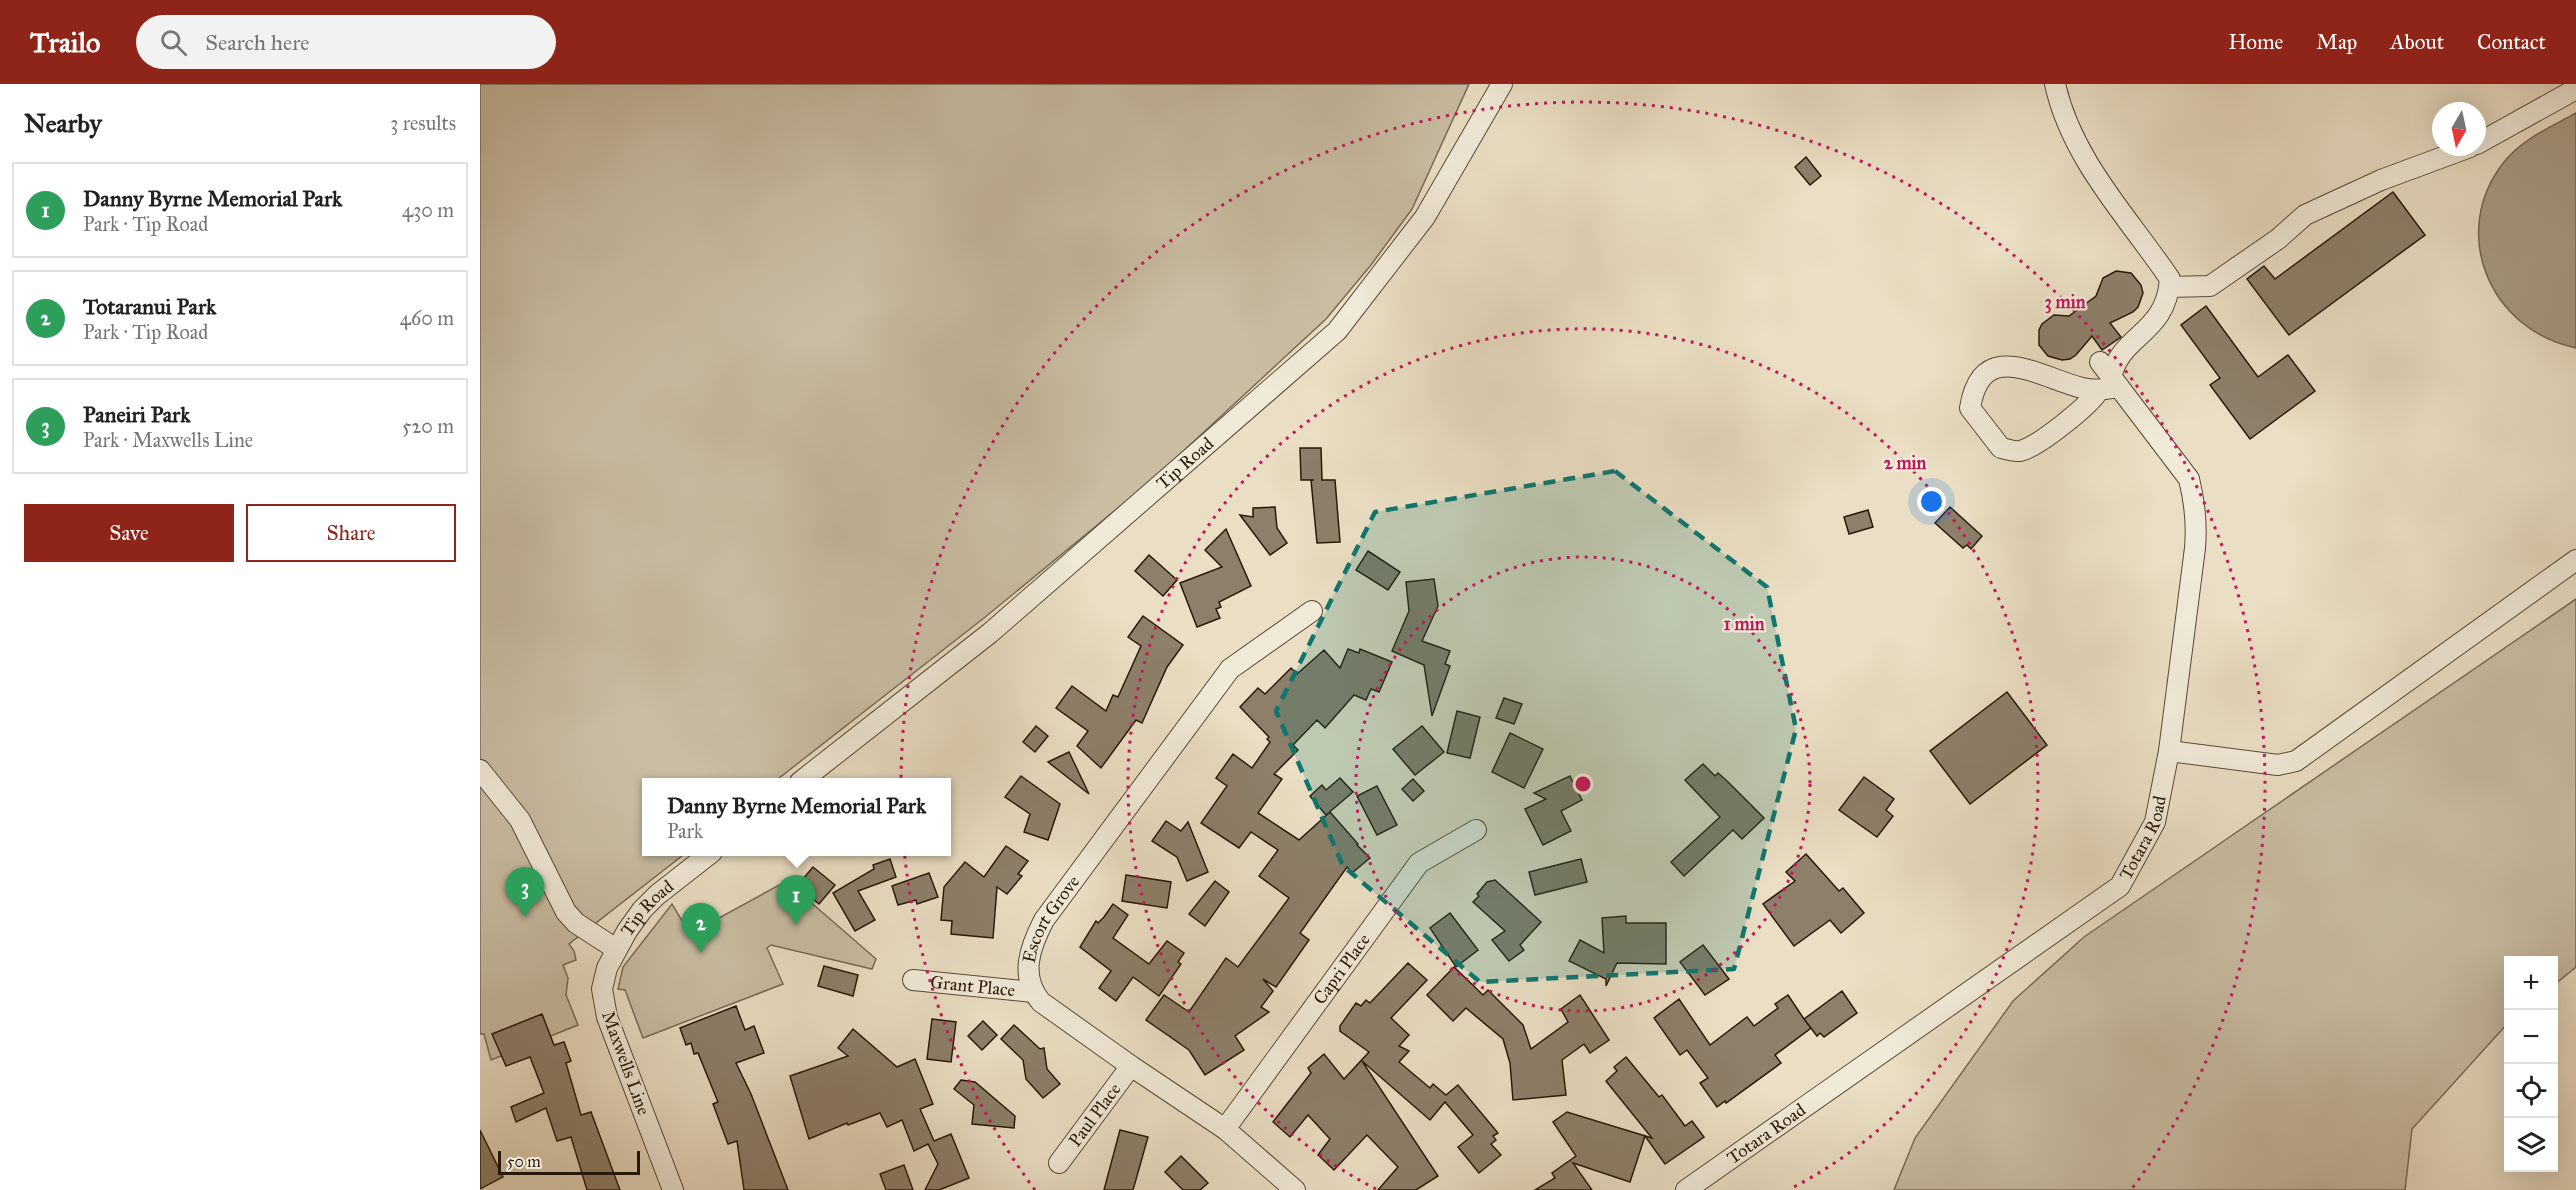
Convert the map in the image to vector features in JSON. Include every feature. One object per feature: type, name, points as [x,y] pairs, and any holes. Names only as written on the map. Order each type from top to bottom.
[{"type":"street","name":"Tip Road","points":[[806,778],[990,633],[1337,331],[1425,216],[1502,84]]},
{"type":"street","points":[[2055,84],[2058,98],[2078,147],[2091,169],[2170,279],[2164,307],[2149,327],[2121,353],[2107,380],[2093,399],[2034,446],[2019,451],[2001,448],[1970,408],[1973,390],[1981,376],[1991,369],[2015,366],[2040,372],[2081,387],[2107,380]]},
{"type":"street","points":[[2486,139],[2576,89]]},
{"type":"street","points":[[2169,287],[2210,286],[2278,239],[2305,215],[2381,180],[2446,156]]},
{"type":"street","name":"Totara Road","points":[[1686,1190],[2120,886],[2155,822],[2169,750],[2197,525],[2195,501],[2189,479],[2107,380]]},
{"type":"street","points":[[2169,750],[2278,765],[2296,761],[2576,560]]},
{"type":"street","name":"Escort Grove","points":[[1295,1190],[1225,1129],[1041,1002],[1033,992],[1028,978],[1029,959],[1034,939],[1044,920],[1230,669],[1312,611]]},
{"type":"street","points":[[480,770],[520,820],[566,912],[581,926],[616,949]]},
{"type":"street","name":"Capri Place","points":[[1225,1129],[1419,863],[1476,830]]},
{"type":"street","name":"Tip Road","points":[[616,949],[642,910],[707,856]]},
{"type":"street","name":"Maxwells Line","points":[[616,949],[607,968],[602,989],[607,1017],[673,1190]]},
{"type":"street","name":"Grant Place","points":[[913,980],[1033,992]]},
{"type":"street","name":"Paul Place","points":[[1059,1163],[1131,1066]]},
{"type":"highlighted area","points":[[1615,471],[1767,587],[1796,729],[1734,969],[1480,982],[1343,866],[1276,711],[1375,512]]},
{"type":"shaded area","points":[[480,84],[1469,84],[1412,209],[1371,265],[1326,319],[1151,481],[984,618],[779,778],[642,778],[642,856],[682,856],[569,944],[576,960],[563,965],[568,978],[566,995],[578,1025],[491,1060],[484,1034],[480,1034]]},
{"type":"shaded area","points":[[2576,113],[2576,348],[2546,338],[2521,321],[2501,300],[2487,275],[2479,247],[2480,218],[2487,190],[2504,162],[2528,140]]},
{"type":"shaded area","points":[[2576,599],[2576,967],[2558,982],[2558,956],[2504,956],[2504,1027],[2412,1129],[2405,1190],[1894,1190],[1915,1138],[2013,1001],[2084,937]]},
{"type":"shaded area","points":[[792,878],[792,886],[876,959],[872,969],[771,945],[767,948],[783,984],[643,1038],[625,990],[618,989],[623,967],[672,904],[690,934]]},
{"type":"building","points":[[1806,157],[1821,176],[1810,185],[1795,167]]},
{"type":"building","points":[[2393,192],[2425,235],[2289,335],[2247,279],[2264,266],[2275,279]]},
{"type":"building","points":[[2116,271],[2131,273],[2141,285],[2143,293],[2138,307],[2133,312],[2110,323],[2121,337],[2102,350],[2092,336],[2070,359],[2062,360],[2048,356],[2039,345],[2039,330],[2042,324],[2054,315],[2069,316],[2096,296],[2103,278]]},
{"type":"building","points":[[2206,306],[2258,377],[2288,355],[2315,391],[2250,439],[2210,385],[2220,378],[2181,325]]},
{"type":"building","points":[[1300,448],[1321,448],[1322,480],[1335,480],[1340,542],[1317,543],[1311,480],[1301,480]]},
{"type":"building","points":[[1275,507],[1277,528],[1287,543],[1270,555],[1240,515],[1253,517],[1253,508]]},
{"type":"building","points":[[1950,507],[1982,536],[1971,549],[1967,545],[1963,548],[1935,523]]},
{"type":"building","points":[[1868,510],[1873,527],[1849,534],[1844,517]]},
{"type":"building","points":[[1226,529],[1251,586],[1219,602],[1221,607],[1216,609],[1220,618],[1197,627],[1180,583],[1222,567],[1205,550]]},
{"type":"building","points":[[1368,551],[1400,572],[1388,590],[1356,570]]},
{"type":"building","points":[[1149,555],[1177,580],[1163,596],[1135,571]]},
{"type":"building","points":[[1434,579],[1438,606],[1422,641],[1450,651],[1445,664],[1450,666],[1432,716],[1424,665],[1392,651],[1409,611],[1406,582]]},
{"type":"building","points":[[1143,616],[1183,645],[1167,667],[1142,723],[1136,720],[1101,768],[1077,746],[1088,731],[1056,708],[1072,686],[1106,711],[1113,695],[1118,697],[1141,646],[1128,637]]},
{"type":"building","points":[[1348,649],[1359,653],[1360,649],[1392,662],[1379,692],[1371,689],[1366,700],[1354,695],[1325,728],[1317,720],[1293,745],[1298,750],[1274,774],[1282,779],[1258,813],[1299,840],[1330,812],[1370,858],[1352,873],[1347,867],[1300,933],[1309,940],[1276,987],[1263,979],[1273,991],[1261,1007],[1269,1012],[1235,1036],[1244,1050],[1205,1075],[1189,1050],[1146,1020],[1164,995],[1189,1012],[1226,958],[1238,967],[1289,898],[1259,876],[1278,850],[1251,832],[1239,848],[1201,823],[1227,786],[1216,778],[1233,754],[1252,768],[1270,742],[1267,739],[1269,737],[1240,707],[1258,688],[1265,694],[1291,668],[1297,674],[1324,650],[1340,668]]},
{"type":"building","points":[[2007,692],[2047,745],[1970,804],[1930,751]]},
{"type":"building","points":[[1504,698],[1522,704],[1514,724],[1496,718]]},
{"type":"building","points":[[1457,711],[1480,717],[1470,758],[1447,753]]},
{"type":"building","points":[[1036,726],[1048,736],[1035,752],[1023,742]]},
{"type":"building","points":[[1422,726],[1444,752],[1415,775],[1393,749]]},
{"type":"building","points":[[1510,733],[1543,749],[1524,788],[1492,772]]},
{"type":"building","points":[[1069,752],[1089,794],[1048,762]]},
{"type":"building","points":[[1703,764],[1715,776],[1718,773],[1764,818],[1742,839],[1733,830],[1684,876],[1671,862],[1720,817],[1685,780]]},
{"type":"building","points":[[1021,776],[1060,804],[1048,840],[1024,832],[1030,814],[1005,797]]},
{"type":"building","points":[[1570,776],[1582,800],[1561,811],[1571,831],[1543,845],[1525,809],[1546,799],[1534,793]]},
{"type":"building","points":[[1864,777],[1894,799],[1886,810],[1893,816],[1877,837],[1839,810]]},
{"type":"building","points":[[1340,778],[1353,792],[1326,815],[1310,796],[1322,785],[1326,790]]},
{"type":"building","points":[[1413,779],[1424,791],[1413,801],[1402,789]]},
{"type":"building","points":[[1377,786],[1397,825],[1377,835],[1357,796]]},
{"type":"building","points":[[1166,821],[1181,831],[1188,822],[1208,872],[1187,881],[1177,857],[1152,841]]},
{"type":"building","points":[[1006,846],[1028,861],[1018,874],[1022,876],[1007,894],[997,887],[993,938],[951,934],[952,921],[941,920],[944,887],[965,862],[984,877]]},
{"type":"building","points":[[1806,854],[1839,891],[1843,888],[1864,913],[1841,933],[1830,920],[1794,946],[1763,904],[1795,881],[1786,872]]},
{"type":"building","points":[[890,859],[896,877],[858,891],[875,920],[855,931],[833,893],[874,869],[873,865]]},
{"type":"building","points":[[1581,859],[1587,882],[1535,895],[1529,872]]},
{"type":"building","points":[[813,867],[835,885],[819,904],[797,886]]},
{"type":"building","points":[[929,873],[938,897],[917,904],[916,900],[898,905],[892,886]]},
{"type":"building","points":[[1126,875],[1171,882],[1167,908],[1122,901]]},
{"type":"building","points":[[1495,880],[1541,922],[1520,945],[1524,950],[1509,961],[1492,940],[1505,931],[1473,902],[1487,882]]},
{"type":"building","points":[[1215,881],[1229,892],[1205,926],[1189,914]]},
{"type":"building","points":[[1113,904],[1128,915],[1113,938],[1149,964],[1167,941],[1184,953],[1178,962],[1181,964],[1159,996],[1133,977],[1116,1001],[1099,988],[1111,971],[1080,947],[1096,921],[1098,923]]},
{"type":"building","points":[[1450,913],[1478,950],[1456,967],[1430,928]]},
{"type":"building","points":[[1626,916],[1626,923],[1666,923],[1666,964],[1617,963],[1606,986],[1606,979],[1569,961],[1580,940],[1604,953],[1602,918]]},
{"type":"building","points":[[1703,945],[1729,979],[1705,995],[1680,962]]},
{"type":"building","points":[[1408,963],[1427,980],[1391,1018],[1409,1035],[1399,1046],[1409,1051],[1399,1062],[1430,1088],[1433,1084],[1446,1095],[1458,1085],[1498,1133],[1493,1136],[1496,1140],[1491,1144],[1501,1155],[1479,1173],[1458,1147],[1473,1135],[1445,1102],[1430,1120],[1362,1061],[1438,1176],[1416,1190],[1378,1190],[1398,1167],[1367,1135],[1334,1170],[1318,1155],[1330,1139],[1308,1115],[1290,1137],[1273,1122],[1311,1073],[1308,1068],[1324,1054],[1344,1079],[1369,1052],[1340,1031],[1340,1026],[1356,1003],[1361,1006],[1366,1000],[1370,1003]]},
{"type":"building","points":[[824,966],[858,975],[853,996],[818,986]]},
{"type":"building","points":[[1454,967],[1483,995],[1488,990],[1523,1025],[1531,1049],[1568,1022],[1561,1009],[1580,995],[1609,1040],[1590,1053],[1584,1044],[1562,1060],[1566,1095],[1513,1100],[1510,1063],[1503,1039],[1466,1008],[1453,1021],[1427,995]]},
{"type":"building","points":[[1842,991],[1857,1013],[1824,1037],[1820,1033],[1817,1036],[1811,1028],[1775,1055],[1781,1063],[1726,1103],[1725,1101],[1717,1107],[1700,1083],[1708,1078],[1687,1050],[1680,1055],[1654,1018],[1679,999],[1710,1045],[1747,1017],[1754,1026],[1778,1008],[1775,1004],[1788,995],[1804,1019]]},
{"type":"building","points":[[736,1006],[745,1030],[754,1026],[764,1053],[736,1063],[751,1094],[788,1190],[744,1190],[737,1141],[728,1144],[713,1104],[718,1102],[698,1053],[694,1054],[691,1043],[686,1045],[680,1028]]},
{"type":"building","points":[[542,1014],[554,1045],[564,1042],[571,1061],[566,1063],[581,1115],[591,1112],[620,1190],[587,1190],[571,1137],[557,1141],[546,1108],[516,1122],[511,1107],[544,1093],[530,1057],[506,1066],[492,1034]]},
{"type":"building","points":[[932,1019],[956,1022],[951,1062],[927,1059]]},
{"type":"building","points":[[983,1021],[997,1035],[982,1050],[968,1036]]},
{"type":"building","points":[[1014,1025],[1040,1049],[1044,1048],[1047,1069],[1060,1084],[1043,1098],[1026,1079],[1023,1060],[1001,1039]]},
{"type":"building","points":[[853,1029],[897,1067],[915,1059],[933,1104],[920,1109],[934,1141],[951,1134],[969,1178],[939,1190],[925,1190],[938,1164],[928,1144],[914,1151],[902,1120],[887,1127],[880,1113],[848,1125],[847,1123],[809,1139],[790,1076],[848,1056],[838,1048]]},
{"type":"building","points":[[1626,1057],[1659,1097],[1662,1095],[1685,1126],[1692,1121],[1704,1137],[1665,1164],[1645,1136],[1630,1182],[1573,1163],[1592,1190],[1535,1190],[1555,1178],[1552,1173],[1576,1156],[1553,1122],[1567,1112],[1652,1138],[1606,1081],[1617,1071],[1614,1067]]},
{"type":"building","points":[[961,1080],[975,1082],[1015,1116],[1014,1128],[972,1124],[974,1105],[954,1089]]},
{"type":"building","points":[[480,1130],[503,1177],[480,1189]]},
{"type":"building","points":[[1120,1130],[1148,1137],[1133,1190],[1104,1190]]},
{"type":"building","points":[[1181,1156],[1208,1183],[1200,1190],[1183,1190],[1165,1172]]},
{"type":"building","points":[[904,1165],[913,1190],[886,1190],[880,1174]]},
{"type":"place","name":"Paneiri Park","points":[[525,917]]},
{"type":"place","name":"Danny Byrne Memorial Park","points":[[796,925]]},
{"type":"place","name":"Totaranui Park","points":[[701,953]]}]
